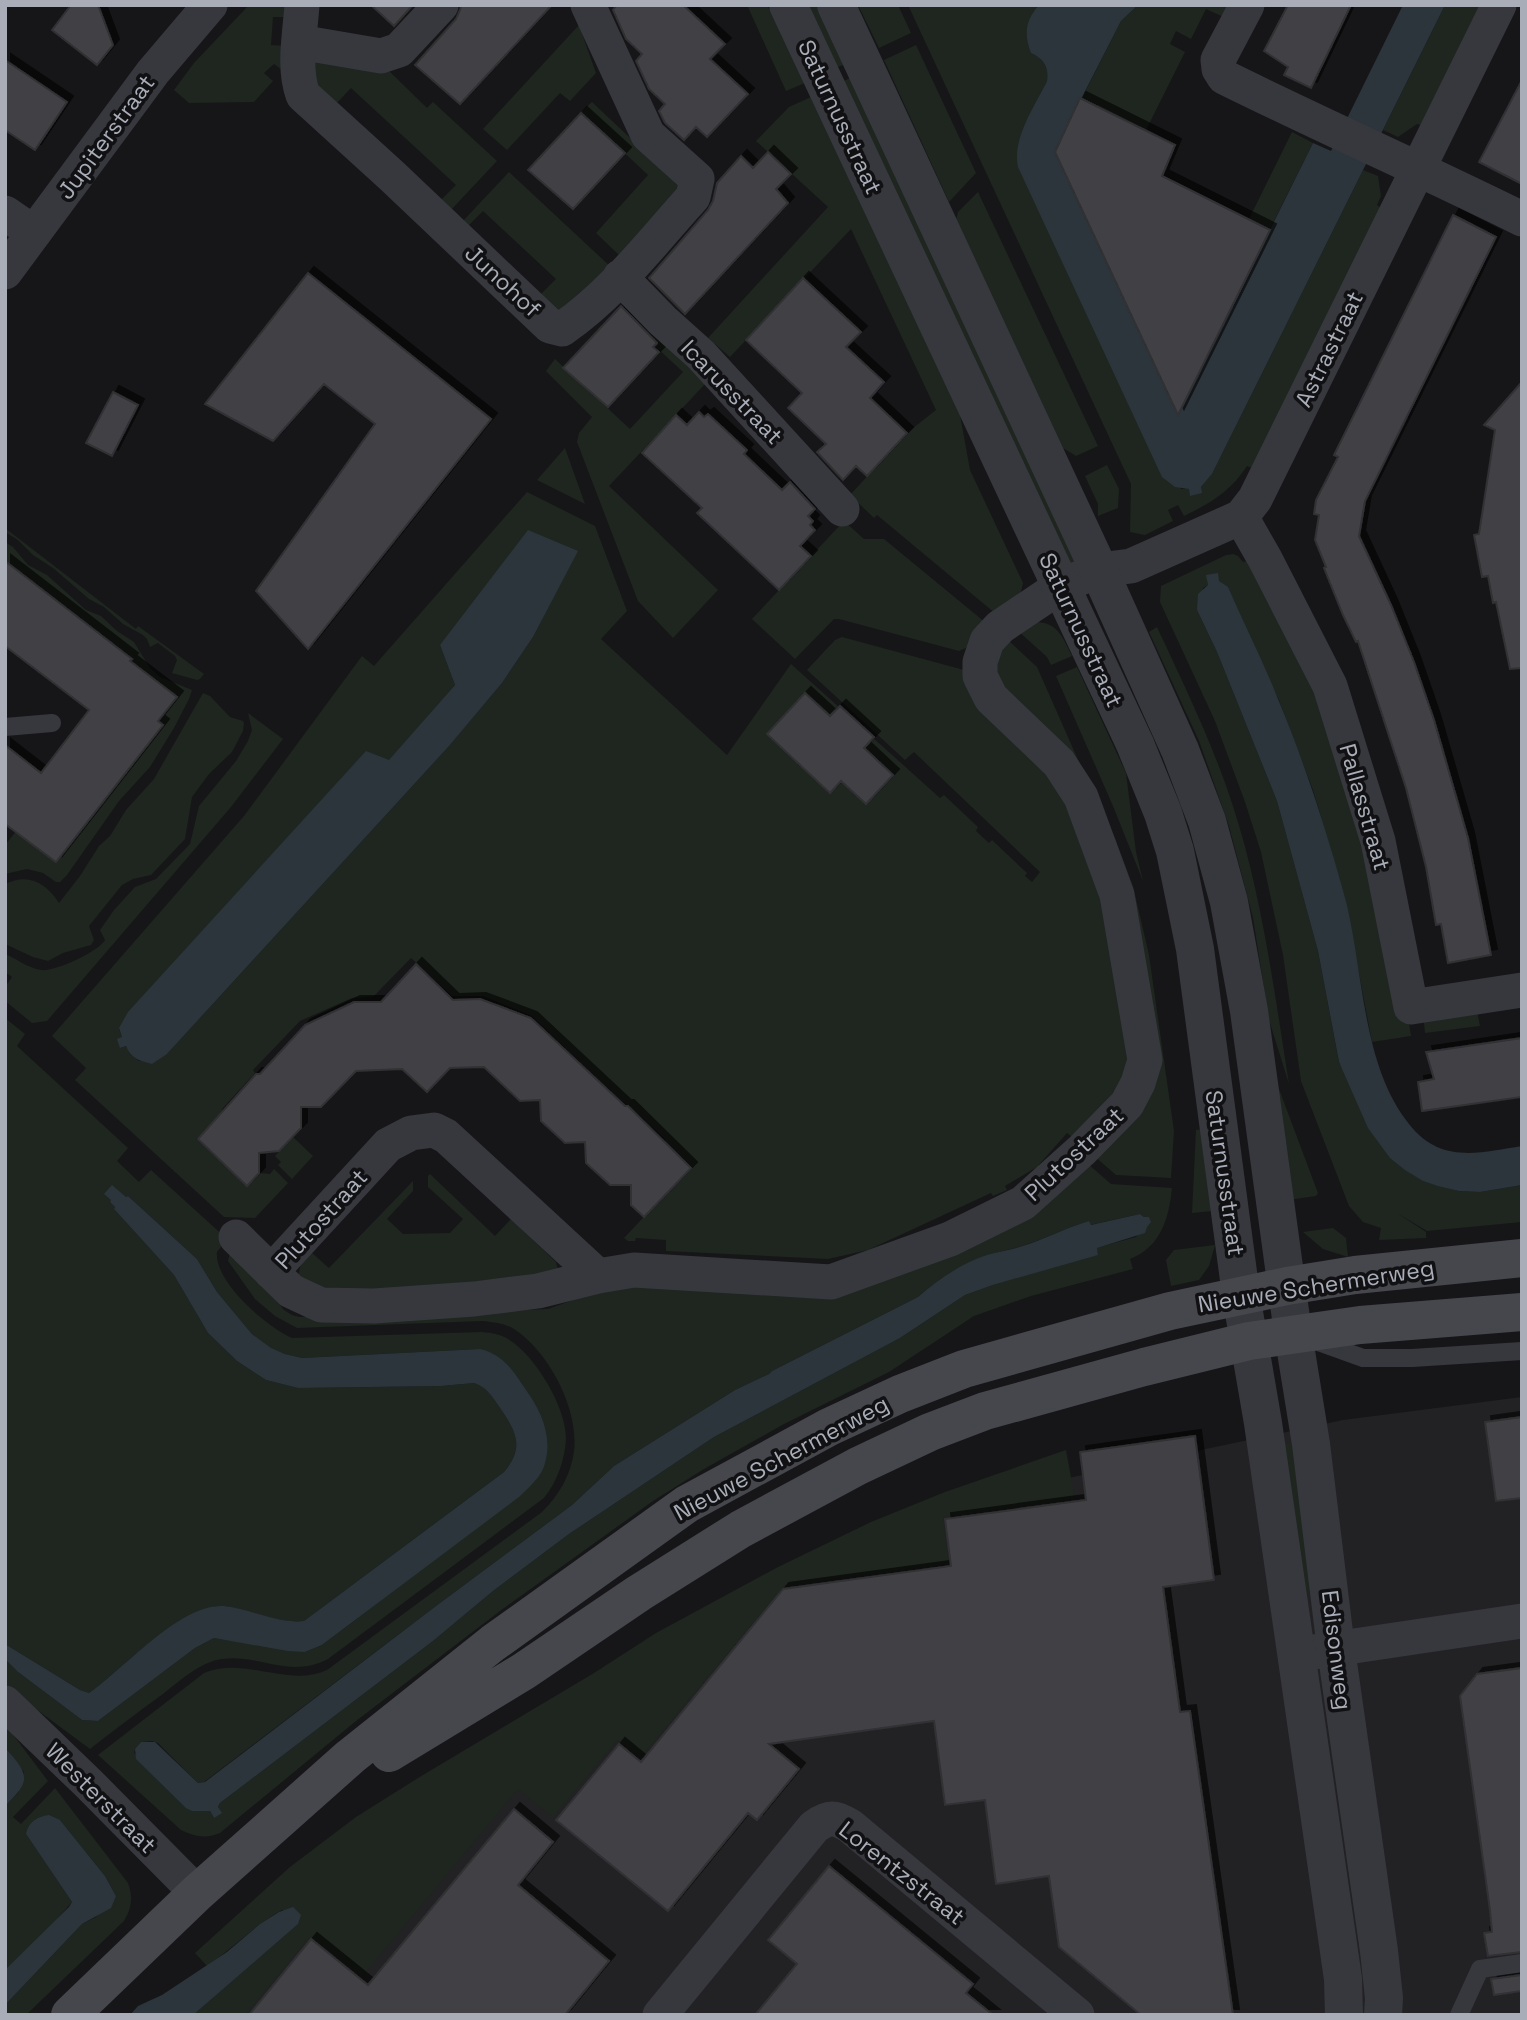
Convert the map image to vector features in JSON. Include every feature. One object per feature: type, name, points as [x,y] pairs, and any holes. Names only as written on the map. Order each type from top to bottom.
[{"type":"main road","name":"Nieuwe Schermerweg","points":[[70,2015],[226,1866],[350,1757],[494,1643],[687,1504],[829,1427],[900,1394],[964,1369],[1170,1311],[1287,1286],[1378,1272],[1522,1258]]},
{"type":"main road","name":"Nieuwe Schermerweg","points":[[226,1866],[292,1825],[400,1745],[524,1671],[741,1529],[858,1466],[930,1432],[985,1411],[1249,1341],[1360,1325],[1522,1312]]},
{"type":"street","name":"Jupiterstraat","points":[[5,272],[153,72],[210,5]]},
{"type":"street","name":"Junohof","points":[[302,5],[298,72],[303,95],[550,326],[562,329],[582,315],[620,277],[693,197],[697,179],[648,135],[588,5]]},
{"type":"street","points":[[299,42],[381,56],[399,50],[441,5]]},
{"type":"street","name":"Saturnusstraat","points":[[788,5],[1135,744],[1163,813],[1175,851],[1195,948],[1241,1295]]},
{"type":"street","name":"Saturnusstraat","points":[[836,5],[1099,570],[1180,750],[1207,821],[1229,902],[1249,1011],[1287,1286]]},
{"type":"street","points":[[1247,5],[1219,60],[1219,69],[1224,77],[1522,219]]},
{"type":"street","name":"Astrastraat","points":[[1241,517],[1255,499],[1499,5]]},
{"type":"street","points":[[5,213],[34,233]]},
{"type":"street","name":"Icarusstraat","points":[[620,277],[701,355],[842,509]]},
{"type":"street","points":[[1061,586],[1099,570],[1131,566],[1241,517]]},
{"type":"street","name":"Pallasstraat","points":[[1241,517],[1330,687],[1378,841],[1411,1007],[1522,990]]},
{"type":"street","name":"Plutostraat","points":[[598,1276],[446,1136],[434,1130],[411,1133],[388,1145],[271,1272],[291,1291],[321,1305],[374,1306],[474,1299],[538,1291],[634,1270],[831,1282],[950,1240],[1023,1203],[1082,1150],[1127,1104],[1138,1083],[1145,1060],[1117,895],[1081,797],[1059,763],[991,698],[980,676],[980,662],[987,641],[1000,627],[1061,586]]},
{"type":"street","points":[[236,1237],[271,1272]]},
{"type":"street","name":"Edisonweg","points":[[1287,1286],[1311,1444],[1336,1649],[1379,1951],[1383,2015]]},
{"type":"street","name":"Edisonweg","points":[[1241,1295],[1297,1654],[1343,1979],[1344,2015]]},
{"type":"street","points":[[1297,1654],[1522,1621]]},
{"type":"street","name":"Westerstraat","points":[[5,1703],[197,1893]]},
{"type":"street","name":"Lorentzstraat","points":[[660,2015],[814,1827],[824,1820],[837,1819],[850,1826],[1077,2015]]},
{"type":"lane","points":[[5,727],[52,723]]},
{"type":"lane","name":"Nieuwe Schermerweg","points":[[1293,1333],[1363,1358],[1412,1358],[1522,1351]]},
{"type":"lane","points":[[1459,2015],[1480,1969],[1522,1964]]},
{"type":"shaded area","points":[[249,5],[285,5],[288,17],[273,17],[271,45],[286,46],[282,70],[274,64],[264,73],[273,81],[254,102],[189,103],[174,90],[194,63]]},
{"type":"shaded area","points":[[747,5],[767,5],[805,83],[786,91]]},
{"type":"shaded area","points":[[801,5],[824,5],[850,62],[831,70]]},
{"type":"shaded area","points":[[858,5],[898,5],[911,33],[879,48]]},
{"type":"shaded area","points":[[908,5],[1039,5],[1031,53],[1045,64],[1047,81],[1027,121],[1181,489],[1201,487],[1212,474],[1363,170],[1378,176],[1381,196],[1377,205],[1384,210],[1254,469],[1247,466],[1227,489],[1203,506],[1184,516],[1178,505],[1168,510],[1173,521],[1145,535],[1130,532],[1131,484]]},
{"type":"shaded area","points":[[1039,5],[1138,5],[1121,21],[1057,146],[1178,415],[1313,143],[1331,151],[1403,5],[1445,5],[1212,474],[1201,487],[1202,493],[1190,496],[1189,489],[1175,487],[1162,477],[1018,167],[1021,134],[1047,81],[1045,64],[1031,53],[1027,40],[1028,22]]},
{"type":"shaded area","points":[[1138,5],[1234,5],[1228,19],[1206,9],[1191,39],[1176,31],[1170,44],[1185,52],[1146,130],[1082,98],[1121,21]]},
{"type":"shaded area","points":[[1445,5],[1486,5],[1424,126],[1417,124],[1398,137],[1383,130]]},
{"type":"shaded area","points":[[579,25],[596,73],[570,101],[560,93],[507,150],[483,129]]},
{"type":"shaded area","points":[[916,45],[976,173],[949,202],[884,60]]},
{"type":"shaded area","points":[[313,60],[384,66],[427,108],[433,102],[497,161],[450,211],[440,201],[456,185],[351,88],[336,104],[315,82]]},
{"type":"shaded area","points":[[856,75],[1078,559],[1069,566],[838,84]]},
{"type":"shaded area","points":[[811,97],[960,415],[970,470],[1023,583],[1021,592],[996,614],[877,515],[874,518],[850,495],[908,432],[936,410],[851,229],[730,357],[708,338],[828,207],[756,141],[789,107]]},
{"type":"shaded area","points":[[592,102],[678,183],[678,196],[621,257],[596,233],[648,175],[581,112]]},
{"type":"shaded area","points":[[1292,132],[1313,143],[1270,229],[1249,219]]},
{"type":"shaded area","points":[[509,172],[612,268],[558,312],[540,295],[556,279],[483,211],[467,227],[462,222]]},
{"type":"shaded area","points":[[978,192],[1098,446],[1076,456],[1063,448],[956,220],[958,212]]},
{"type":"shaded area","points":[[621,305],[706,383],[609,486],[718,590],[673,638],[638,601],[577,442],[579,433],[592,417],[546,371],[555,359],[630,429],[683,372],[617,311]]},
{"type":"shaded area","points":[[565,448],[585,504],[537,480]]},
{"type":"shaded area","points":[[1107,465],[1119,489],[1118,508],[1098,516],[1098,504],[1085,476]]},
{"type":"shaded area","points":[[527,492],[595,526],[627,611],[601,639],[727,755],[791,664],[940,798],[944,795],[978,827],[976,831],[989,843],[992,840],[1027,873],[1025,876],[1032,882],[1040,872],[914,752],[905,760],[807,670],[835,640],[842,637],[964,670],[1071,803],[1106,901],[1130,1053],[1124,1084],[1076,1140],[1067,1133],[1037,1167],[1005,1186],[1007,1190],[993,1196],[991,1193],[868,1250],[828,1259],[666,1251],[666,1240],[636,1238],[635,1241],[628,1241],[624,1238],[690,1168],[665,1144],[665,1139],[629,1105],[624,1105],[532,1016],[483,996],[452,996],[411,958],[374,996],[352,998],[300,1021],[253,1070],[255,1073],[197,1139],[247,1186],[260,1173],[270,1174],[274,1169],[288,1183],[255,1218],[224,1217],[75,1080],[86,1068],[52,1036],[244,816],[362,656],[374,666]],"holes":[[[577,551],[533,637],[502,683],[450,745],[167,1054],[139,1061],[130,1054],[126,1046],[120,1048],[122,1037],[119,1029],[366,752],[389,761],[455,685],[440,645]]]},
{"type":"shaded area","points":[[844,521],[864,539],[884,539],[986,623],[966,648],[959,651],[834,619],[795,659],[752,619]]},
{"type":"shaded area","points":[[5,528],[136,629],[138,626],[204,674],[197,680],[172,673],[177,660],[175,656],[158,643],[150,647],[143,635],[89,599],[5,532]]},
{"type":"shaded area","points":[[528,530],[578,551],[533,637],[502,683],[450,745],[167,1054],[152,1064],[133,1056],[126,1046],[120,1048],[117,1039],[122,1037],[119,1028],[128,1012],[366,751],[389,760],[455,685],[440,645]]},
{"type":"shaded area","points":[[5,542],[13,547],[28,565],[47,575],[86,610],[101,616],[134,642],[150,668],[160,677],[192,690],[174,728],[150,767],[119,801],[60,882],[43,873],[27,869],[5,874],[5,845],[18,829],[28,841],[56,863],[162,725],[159,721],[177,697],[5,561]]},
{"type":"shaded area","points":[[1233,554],[1243,562],[1247,561],[1315,690],[1363,843],[1398,1018],[1409,1023],[1411,1036],[1372,1042],[1344,894],[1313,790],[1278,698],[1207,575],[1208,585],[1203,588],[1197,610],[1217,652],[1277,801],[1318,951],[1339,1063],[1423,1181],[1459,1191],[1480,1192],[1522,1185],[1522,1222],[1427,1231],[1397,1213],[1426,1232],[1426,1238],[1379,1240],[1381,1228],[1363,1222],[1349,1206],[1301,1081],[1283,955],[1261,852],[1215,721],[1160,602],[1161,586]]},
{"type":"shaded area","points":[[1218,573],[1219,581],[1228,587],[1266,671],[1314,794],[1350,919],[1372,1043],[1393,1099],[1421,1137],[1447,1150],[1476,1153],[1522,1146],[1522,1185],[1480,1192],[1459,1191],[1423,1181],[1390,1158],[1368,1128],[1339,1062],[1318,951],[1277,801],[1217,652],[1197,610],[1198,594],[1208,585],[1206,575]]},
{"type":"shaded area","points":[[1035,622],[1054,628],[1072,656],[1051,665],[1047,657],[1017,630]]},
{"type":"shaded area","points":[[1157,627],[1216,758],[1242,837],[1266,942],[1289,1084],[1269,1020],[1253,918],[1229,826],[1199,741],[1149,632]]},
{"type":"shaded area","points":[[1008,640],[1037,667],[1083,771],[1002,688],[995,665]]},
{"type":"shaded area","points":[[1077,667],[1126,773],[1136,852],[1143,881],[1056,676]]},
{"type":"shaded area","points":[[203,693],[210,696],[230,717],[244,723],[243,731],[232,752],[209,774],[192,797],[185,839],[151,875],[122,885],[89,926],[94,940],[91,945],[63,953],[48,961],[5,944],[5,884],[22,879],[36,882],[49,890],[59,903],[99,846],[110,836],[126,810],[154,779]]},
{"type":"shaded area","points":[[248,713],[283,739],[231,807],[47,1021],[32,1023],[5,1001],[5,987],[12,977],[5,972],[5,954],[32,967],[47,970],[76,960],[101,945],[105,940],[100,930],[114,910],[135,887],[156,879],[190,844],[199,806],[236,761],[248,741],[252,730]]},
{"type":"shaded area","points":[[1113,833],[1133,886],[1149,955],[1174,1131],[1171,1178],[1116,1175],[1093,1155],[1138,1103],[1109,835]]},
{"type":"shaded area","points":[[1477,1011],[1480,1026],[1425,1033],[1426,1018]]},
{"type":"shaded area","points":[[5,1018],[25,1034],[17,1046],[128,1148],[117,1161],[139,1182],[151,1170],[227,1239],[217,1252],[218,1264],[224,1277],[244,1302],[269,1324],[292,1338],[482,1332],[502,1336],[518,1347],[538,1369],[555,1397],[565,1426],[562,1462],[553,1485],[544,1498],[328,1659],[301,1667],[236,1658],[206,1664],[191,1672],[90,1749],[17,1695],[5,1683],[5,1659],[18,1672],[82,1720],[98,1721],[195,1648],[214,1638],[305,1652],[322,1645],[353,1622],[536,1480],[480,1349],[302,1358],[270,1348],[252,1334],[217,1292],[197,1259],[128,1196],[111,1201],[114,1209],[174,1275],[208,1333],[237,1361],[266,1380],[298,1388],[474,1383],[488,1392],[509,1422],[516,1438],[515,1454],[504,1472],[304,1621],[274,1619],[224,1606],[207,1608],[171,1626],[89,1693],[5,1644]]},
{"type":"shaded area","points":[[1270,1065],[1318,1193],[1316,1196],[1288,1200]]},
{"type":"shaded area","points":[[1202,1129],[1212,1211],[1192,1213],[1196,1130]]},
{"type":"shaded area","points":[[293,1137],[313,1156],[292,1179],[278,1165],[281,1162],[275,1156]]},
{"type":"shaded area","points":[[1087,1163],[1111,1184],[1172,1188],[1169,1210],[1162,1230],[1149,1247],[1130,1259],[1133,1269],[1031,1296],[974,1316],[889,1372],[784,1424],[704,1469],[653,1501],[500,1611],[356,1721],[220,1833],[200,1836],[181,1830],[98,1755],[204,1673],[235,1668],[297,1676],[327,1670],[542,1512],[554,1499],[570,1468],[574,1435],[566,1400],[550,1367],[527,1339],[514,1329],[482,1321],[297,1328],[275,1316],[255,1299],[228,1261],[230,1252],[264,1285],[284,1310],[299,1317],[548,1309],[623,1282],[808,1294]],"holes":[[[1140,1214],[1149,1217],[1149,1223],[1136,1237],[1096,1248],[1098,1254],[965,1295],[900,1338],[714,1437],[569,1534],[493,1591],[433,1641],[220,1803],[214,1818],[210,1811],[192,1811],[134,1753],[141,1742],[158,1743],[198,1783],[204,1782],[572,1505],[614,1466],[735,1390],[918,1297],[942,1278],[968,1263],[1089,1221],[1090,1225]]]},
{"type":"shaded area","points":[[430,1174],[495,1236],[511,1219],[556,1262],[558,1270],[554,1279],[332,1292],[298,1277],[301,1263],[311,1252],[329,1268],[413,1181],[413,1191],[387,1219],[403,1234],[450,1233],[463,1219],[428,1187]]},
{"type":"shaded area","points":[[112,1185],[128,1196],[197,1259],[217,1292],[252,1334],[271,1348],[302,1358],[480,1349],[488,1351],[506,1363],[530,1395],[544,1423],[547,1453],[541,1473],[519,1497],[322,1645],[305,1652],[288,1651],[214,1638],[195,1648],[98,1721],[82,1720],[18,1672],[5,1659],[5,1644],[89,1693],[171,1626],[207,1608],[224,1606],[284,1620],[304,1621],[504,1472],[511,1463],[516,1446],[513,1430],[504,1414],[488,1392],[474,1383],[298,1388],[266,1380],[237,1361],[208,1333],[174,1275],[114,1209],[111,1200],[104,1194]]},
{"type":"shaded area","points":[[1140,1214],[1149,1217],[1151,1222],[1145,1233],[1097,1248],[1098,1255],[965,1295],[900,1338],[714,1437],[569,1534],[493,1591],[433,1641],[220,1803],[218,1807],[222,1813],[214,1818],[210,1811],[192,1811],[186,1808],[136,1759],[135,1749],[141,1742],[155,1742],[198,1783],[205,1782],[572,1505],[614,1466],[735,1390],[918,1297],[950,1273],[977,1259],[1029,1244],[1089,1221],[1091,1225]]},
{"type":"shaded area","points":[[1333,1228],[1346,1238],[1348,1257],[1323,1249],[1303,1232]]},
{"type":"shaded area","points":[[1215,1245],[1209,1266],[1199,1280],[1171,1286],[1166,1260],[1174,1250]]},
{"type":"shaded area","points":[[1522,1397],[1522,2015],[171,2015],[217,1969],[429,1794],[784,1574],[955,1502],[1343,1420]]},
{"type":"shaded area","points":[[1296,1442],[1317,1591],[1296,1592],[1278,1445]]},
{"type":"shaded area","points":[[1066,1450],[1075,1499],[943,1517],[949,1564],[784,1586],[640,1758],[617,1740],[553,1817],[518,1789],[360,1979],[309,1938],[245,2015],[193,2015],[300,1920],[282,1910],[207,1966],[195,1953],[290,1867],[356,1817],[656,1633],[778,1567],[871,1522],[945,1492]]},
{"type":"shaded area","points":[[5,1724],[48,1781],[13,1817],[21,1824],[55,1788],[128,1883],[131,1893],[129,1912],[124,1921],[26,2015],[5,2015],[5,2005],[82,1924],[96,1917],[116,1896],[105,1876],[60,1820],[26,1834],[72,1902],[5,1979],[5,1806],[18,1793],[24,1772],[5,1748]]},
{"type":"shaded area","points":[[5,1748],[19,1765],[24,1778],[19,1790],[5,1806]]},
{"type":"shaded area","points":[[49,1815],[60,1820],[105,1876],[116,1896],[111,1908],[82,1924],[5,2005],[5,1970],[72,1902],[26,1834],[34,1820]]},
{"type":"shaded area","points":[[293,1907],[301,1915],[298,1924],[193,2015],[130,2015],[138,2006],[162,1995],[227,1952],[260,1924]]},
{"type":"building","points":[[71,5],[98,5],[113,45],[97,65],[52,30]]},
{"type":"building","points":[[371,5],[413,5],[394,26]]},
{"type":"building","points":[[461,5],[552,5],[460,104],[415,65],[456,19]]},
{"type":"building","points":[[617,5],[683,5],[725,44],[710,59],[748,94],[707,137],[696,127],[684,140],[665,123],[659,111],[665,104],[649,89],[636,61],[642,54],[626,39],[613,10]]},
{"type":"building","points":[[1288,5],[1351,5],[1311,88],[1284,75],[1288,67],[1264,51]]},
{"type":"building","points":[[5,60],[67,102],[35,150],[5,130]]},
{"type":"building","points":[[1522,80],[1522,184],[1479,162]]},
{"type":"building","points":[[1080,98],[1175,145],[1162,176],[1270,230],[1178,415],[1055,152]]},
{"type":"building","points":[[581,113],[625,153],[573,209],[528,170]]},
{"type":"building","points":[[768,152],[791,174],[776,189],[788,203],[685,314],[649,278],[708,210],[717,183],[741,156],[753,168]]},
{"type":"building","points":[[1453,215],[1496,237],[1365,501],[1359,536],[1414,662],[1434,720],[1468,838],[1491,955],[1448,963],[1441,924],[1436,925],[1426,867],[1406,788],[1358,641],[1356,642],[1343,615],[1324,568],[1326,567],[1315,540],[1319,515],[1314,514],[1316,500],[1338,457],[1334,455]]},
{"type":"building","points":[[308,273],[491,419],[308,649],[256,591],[375,424],[324,384],[273,441],[205,404]]},
{"type":"building","points":[[803,278],[861,332],[846,347],[884,382],[870,398],[907,433],[867,476],[856,466],[843,480],[817,452],[826,444],[788,408],[802,393],[746,340]]},
{"type":"building","points":[[621,306],[657,343],[653,347],[659,352],[608,407],[563,368]]},
{"type":"building","points":[[1522,382],[1522,668],[1510,669],[1496,602],[1493,603],[1488,576],[1482,577],[1474,535],[1479,534],[1495,430],[1484,425]]},
{"type":"building","points":[[113,392],[138,405],[112,456],[86,443]]},
{"type":"building","points":[[699,412],[704,417],[708,414],[747,450],[744,454],[782,490],[790,482],[815,509],[808,516],[813,521],[810,525],[815,530],[800,546],[811,556],[779,590],[697,513],[702,508],[642,453],[676,415],[687,425]]},
{"type":"building","points":[[5,561],[177,697],[158,721],[163,725],[56,862],[5,824],[5,745],[41,773],[89,710],[5,646]]},
{"type":"building","points":[[805,693],[830,716],[840,706],[874,737],[864,748],[893,775],[866,804],[841,781],[830,793],[767,734]]},
{"type":"building","points":[[416,964],[453,1000],[480,999],[531,1018],[628,1106],[691,1168],[644,1217],[631,1205],[631,1185],[610,1185],[586,1163],[585,1142],[565,1143],[541,1121],[540,1100],[520,1101],[484,1067],[450,1068],[427,1092],[402,1069],[356,1071],[321,1107],[301,1107],[301,1128],[279,1151],[259,1153],[259,1173],[247,1186],[198,1139],[256,1074],[260,1074],[305,1025],[354,1002],[381,1002]]},
{"type":"building","points":[[1522,1038],[1522,1097],[1422,1111],[1418,1082],[1434,1079],[1426,1052]]},
{"type":"building","points":[[1522,1417],[1522,1498],[1496,1501],[1485,1422]]},
{"type":"building","points":[[1195,1436],[1214,1580],[1163,1587],[1180,1712],[1190,1711],[1233,2015],[1141,2015],[1059,1947],[1049,1876],[996,1884],[985,1800],[945,1805],[934,1721],[769,1744],[799,1769],[757,1820],[748,1813],[668,1911],[556,1820],[619,1744],[641,1762],[783,1589],[951,1566],[945,1519],[1086,1500],[1080,1452]]},
{"type":"building","points":[[1522,1668],[1522,1952],[1488,1956],[1484,1933],[1492,1932],[1490,1910],[1460,1696],[1477,1674]]},
{"type":"building","points":[[514,1809],[553,1842],[518,1885],[609,1961],[565,2015],[249,2015],[311,1939],[368,1985]]},
{"type":"building","points":[[829,1866],[973,1984],[966,1993],[993,2015],[755,2015],[797,1964],[768,1940]]},
{"type":"building","points":[[1522,1975],[1522,1991],[1494,1995],[1491,1979]]}]
